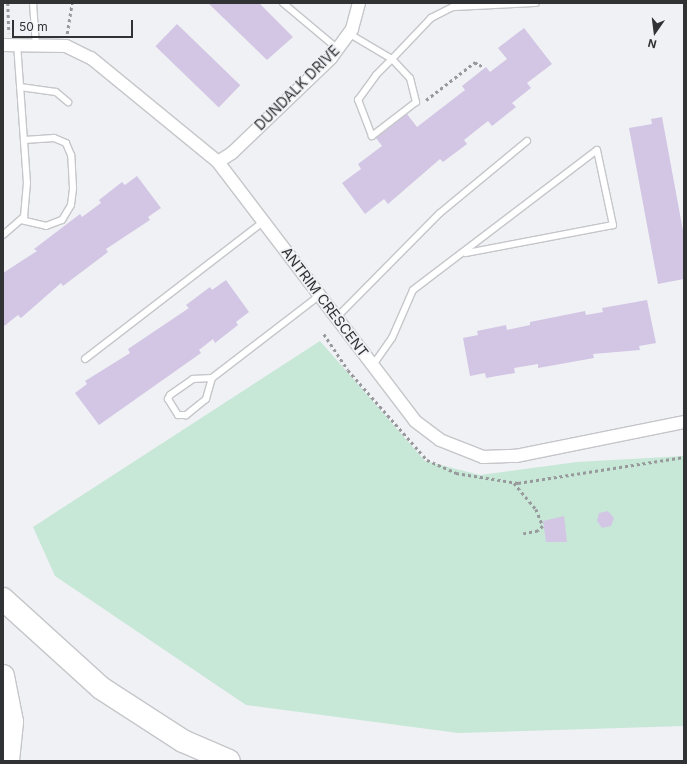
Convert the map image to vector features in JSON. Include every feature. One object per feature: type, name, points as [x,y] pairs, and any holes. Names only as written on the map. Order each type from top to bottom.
[{"type":"highway","points":[[3,599],[101,688],[182,741],[229,761]]},
{"type":"highway","points":[[3,676],[12,722],[8,761]]},
{"type":"street","name":"DUNDALK DRIVE","points":[[218,162],[232,153],[338,49],[348,33],[359,3]]},
{"type":"street","name":"ANTRIM CRESCENT","points":[[10,45],[66,46],[91,58],[218,162],[337,318],[427,432],[483,457],[529,454],[684,422]]},
{"type":"lane","points":[[33,3],[36,46]]},
{"type":"lane","points":[[283,3],[338,49]]},
{"type":"lane","points":[[348,33],[392,59],[410,78],[416,102],[372,136],[358,100],[392,59],[431,18],[453,7],[536,3]]},
{"type":"lane","points":[[3,235],[21,220],[27,183],[20,87],[10,45]]},
{"type":"lane","points":[[20,87],[56,92],[68,102]]},
{"type":"lane","points":[[21,220],[46,226],[62,220],[71,205],[73,188],[71,156],[66,143],[54,138],[24,140]]},
{"type":"lane","points":[[337,318],[440,213],[527,141]]},
{"type":"lane","points":[[373,364],[392,338],[413,290],[431,273],[466,253],[552,187],[597,150],[613,225],[466,253]]},
{"type":"lane","points":[[85,359],[264,221]]},
{"type":"lane","points":[[212,378],[193,378],[170,395],[168,399],[178,415],[186,415],[206,399],[212,378],[320,295]]},
{"type":"path","points":[[8,3],[10,45]]},
{"type":"path","points":[[66,46],[72,3]]},
{"type":"path","points":[[514,483],[536,509],[542,526],[538,531],[523,534]]},
{"type":"green space","points":[[320,341],[425,461],[480,475],[577,462],[684,456],[684,726],[458,733],[246,705],[55,576],[33,527]]},
{"type":"building","points":[[208,3],[259,3],[293,37],[267,60]]},
{"type":"building","points":[[177,24],[240,85],[219,107],[155,46]]},
{"type":"building","points":[[524,28],[552,64],[527,83],[531,88],[512,103],[516,107],[492,126],[488,121],[464,140],[467,144],[443,162],[440,159],[388,204],[384,199],[365,214],[342,183],[361,169],[358,164],[382,146],[376,138],[407,114],[417,127],[465,90],[462,86],[486,67],[490,72],[507,59],[498,48]]},
{"type":"building","points":[[662,117],[684,236],[684,279],[658,284],[629,128],[652,124],[651,119]]},
{"type":"building","points":[[137,176],[161,208],[148,217],[150,220],[106,249],[108,252],[63,286],[61,283],[21,318],[18,315],[3,327],[3,273],[37,251],[34,249],[80,214],[82,217],[101,203],[99,200],[122,182],[125,185]]},
{"type":"building","points":[[226,280],[249,312],[236,322],[238,325],[215,343],[213,339],[199,350],[201,353],[99,425],[75,393],[87,384],[85,381],[130,353],[128,349],[189,308],[186,305],[210,287],[212,290]]},
{"type":"building","points":[[647,300],[656,343],[639,346],[640,350],[593,354],[594,358],[538,368],[538,364],[514,368],[515,373],[486,378],[485,373],[470,376],[463,338],[478,335],[477,331],[506,325],[507,330],[530,325],[530,322],[585,311],[586,315],[603,312],[602,308]]},
{"type":"building","points":[[608,511],[614,518],[611,526],[602,528],[597,521],[599,513]]},
{"type":"building","points":[[564,516],[567,542],[546,542],[543,521]]}]
